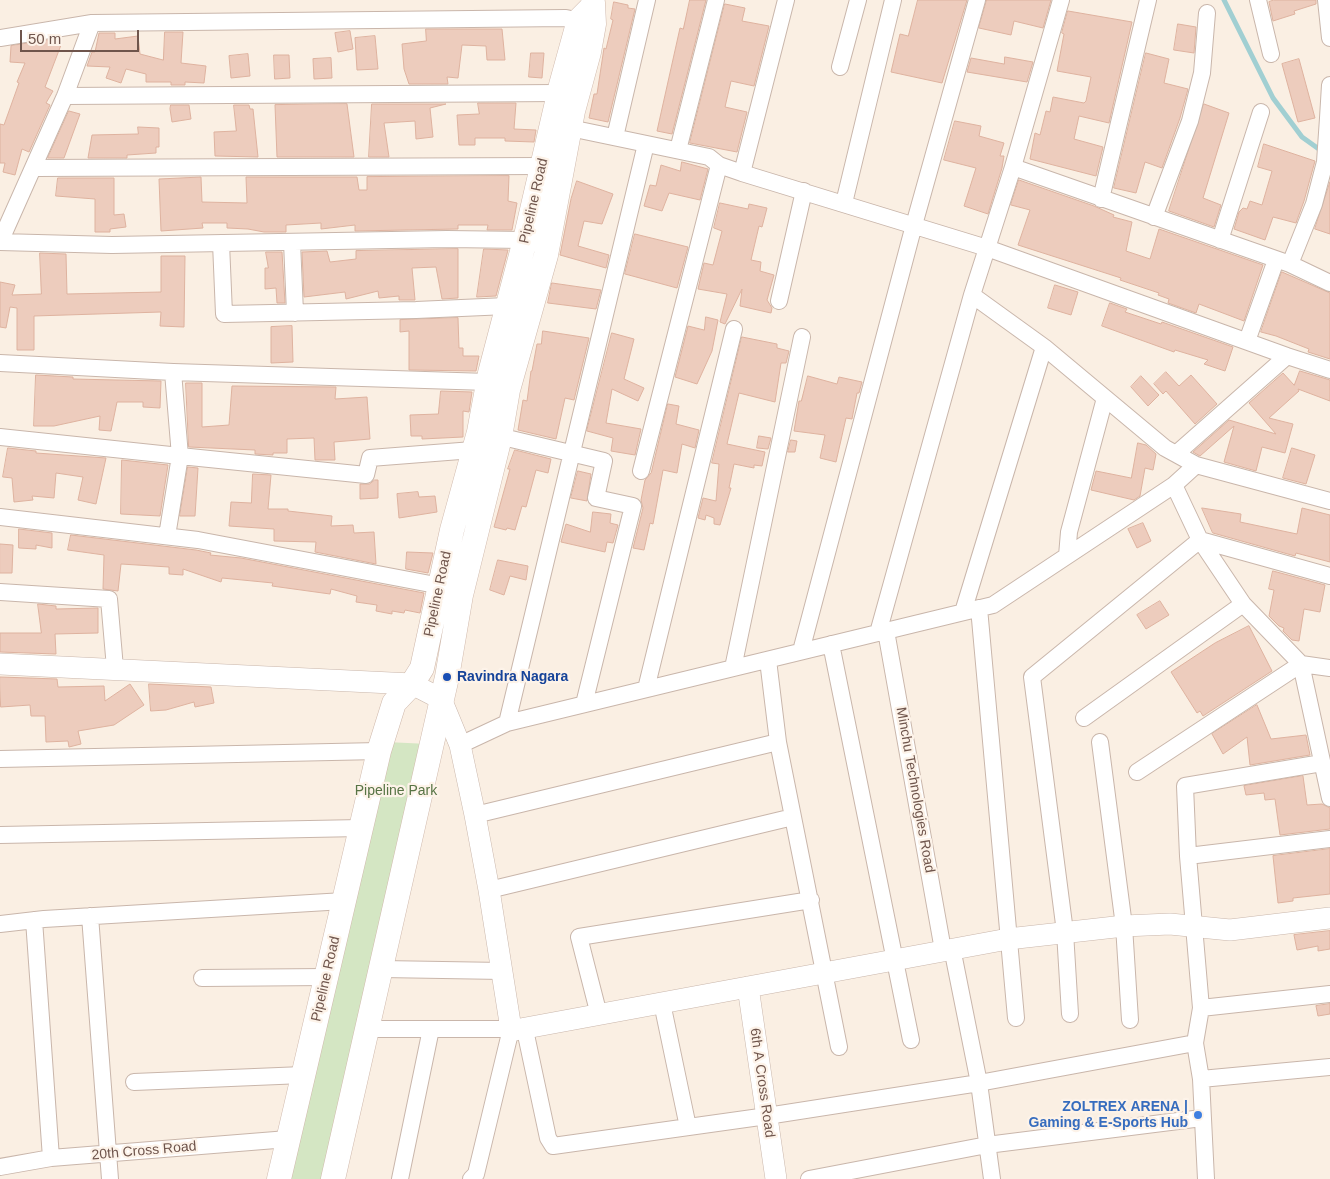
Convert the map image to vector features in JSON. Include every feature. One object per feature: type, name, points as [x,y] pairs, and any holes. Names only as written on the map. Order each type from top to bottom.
[{"type":"main road","name":"Pipeline Road","points":[[333,1179],[442,699],[461,596],[484,439],[488,382],[525,240],[559,93],[590,13]]},
{"type":"main road","name":"Pipeline Road","points":[[279,1179],[379,752],[394,702],[412,684],[422,668],[452,530],[484,439],[508,390],[546,255],[590,13]]},
{"type":"street","points":[[615,137],[647,0]]},
{"type":"street","points":[[678,150],[716,0]]},
{"type":"street","points":[[742,173],[786,0]]},
{"type":"street","points":[[840,67],[858,0]]},
{"type":"street","points":[[844,203],[893,0]]},
{"type":"street","points":[[801,651],[914,225],[977,0]]},
{"type":"street","points":[[882,632],[972,295],[1013,167],[1061,0]]},
{"type":"street","points":[[1102,199],[1148,0]]},
{"type":"street","points":[[1258,0],[1271,54]]},
{"type":"street","points":[[1326,0],[1330,38]]},
{"type":"street","points":[[0,38],[92,23],[566,18],[590,13]]},
{"type":"street","points":[[1154,217],[1190,122],[1202,73],[1208,13]]},
{"type":"street","points":[[92,23],[66,96],[34,168],[8,206],[0,242],[112,245],[447,239],[525,240]]},
{"type":"street","points":[[1247,341],[1283,262],[1322,205],[1330,85]]},
{"type":"street","points":[[66,96],[559,93]]},
{"type":"street","points":[[1220,240],[1261,112]]},
{"type":"street","points":[[570,128],[709,157],[719,165],[742,173],[987,248],[1330,370]]},
{"type":"street","points":[[507,723],[646,144]]},
{"type":"street","points":[[641,471],[719,165]]},
{"type":"street","points":[[34,168],[542,166]]},
{"type":"street","points":[[1013,167],[1283,262],[1330,283]]},
{"type":"street","points":[[779,301],[804,191]]},
{"type":"street","points":[[292,242],[295,313]]},
{"type":"street","points":[[221,243],[224,314],[507,306]]},
{"type":"street","points":[[972,295],[1044,347],[1165,448],[1196,465],[1330,501]]},
{"type":"street","points":[[646,689],[734,329]]},
{"type":"street","points":[[733,668],[793,392],[802,337]]},
{"type":"street","points":[[1016,1018],[971,610],[1044,347]]},
{"type":"street","points":[[1176,454],[1287,356]]},
{"type":"street","points":[[0,363],[173,372],[488,382]]},
{"type":"street","points":[[167,536],[180,456],[173,372]]},
{"type":"street","points":[[1067,556],[1069,532],[1105,398]]},
{"type":"street","points":[[0,437],[366,475],[370,458],[484,439],[604,461],[596,498],[633,506],[584,704]]},
{"type":"street","points":[[460,745],[507,723],[993,605],[1174,485],[1196,465]]},
{"type":"street","points":[[1174,485],[1200,540],[1243,604],[1301,664],[1330,798]]},
{"type":"street","points":[[0,517],[198,540],[441,586]]},
{"type":"street","points":[[1200,540],[1330,576]]},
{"type":"street","points":[[1070,1014],[1065,932],[1032,677],[1200,540]]},
{"type":"street","points":[[0,592],[109,599],[115,668]]},
{"type":"street","points":[[1084,718],[1243,604]]},
{"type":"street","name":"Minchu Technologies Road","points":[[882,632],[947,949],[979,1083],[992,1179]]},
{"type":"street","points":[[831,644],[911,1040]]},
{"type":"street","points":[[768,660],[778,742],[839,1047]]},
{"type":"street","points":[[0,664],[115,668],[412,684],[442,699],[460,745],[490,890],[503,971],[548,1138],[553,1146],[688,1128],[979,1083],[1195,1043]]},
{"type":"street","points":[[1136,772],[1301,664],[1330,668]]},
{"type":"street","points":[[475,815],[778,742]]},
{"type":"street","points":[[1100,742],[1124,926],[1130,1020]]},
{"type":"street","points":[[0,758],[379,752]]},
{"type":"street","points":[[1206,1179],[1201,1079],[1195,1043],[1201,1008],[1188,856],[1185,786],[1322,763]]},
{"type":"street","points":[[490,890],[794,817]]},
{"type":"street","points":[[0,835],[361,828]]},
{"type":"street","points":[[1188,856],[1330,838]]},
{"type":"street","points":[[600,1015],[579,937],[811,900]]},
{"type":"street","points":[[0,924],[90,916],[344,901]]},
{"type":"street","points":[[90,916],[110,1179]]},
{"type":"street","points":[[368,1029],[518,1029],[1008,939],[1124,926],[1170,924],[1230,930],[1330,918]]},
{"type":"street","points":[[34,920],[51,1158]]},
{"type":"street","points":[[382,969],[503,971]]},
{"type":"street","points":[[202,978],[326,977]]},
{"type":"street","name":"6th A Cross Road","points":[[748,987],[776,1179]]},
{"type":"street","points":[[1201,1008],[1330,994]]},
{"type":"street","points":[[662,1003],[688,1128]]},
{"type":"street","points":[[400,1179],[431,1029]]},
{"type":"street","points":[[471,1179],[476,1174],[518,1029]]},
{"type":"street","points":[[1201,1079],[1330,1067]]},
{"type":"street","points":[[134,1082],[304,1075]]},
{"type":"street","points":[[809,1179],[987,1145],[1202,1118]]},
{"type":"street","name":"20th Cross Road","points":[[0,1167],[51,1158],[288,1139]]},
{"type":"green space","name":"Pipeline Park","points":[[386,742],[429,744],[328,1179],[285,1179]]},
{"type":"building","points":[[690,0],[706,0],[672,134],[657,131],[680,28],[683,29]]},
{"type":"building","points":[[918,0],[967,0],[942,83],[891,72],[900,34],[908,36]]},
{"type":"building","points":[[987,0],[1051,0],[1043,28],[1014,21],[1011,35],[979,28]]},
{"type":"building","points":[[1274,0],[1316,0],[1316,4],[1294,11],[1295,14],[1273,21],[1269,2]]},
{"type":"building","points":[[614,2],[628,5],[628,8],[635,9],[608,122],[589,118],[594,94],[597,94],[604,48],[606,49],[613,20],[611,19]]},
{"type":"building","points":[[725,4],[745,8],[742,21],[769,26],[754,86],[731,81],[725,107],[747,112],[737,152],[690,143]]},
{"type":"building","points":[[1068,11],[1132,22],[1109,123],[1079,116],[1074,139],[1103,147],[1096,176],[1030,159],[1035,133],[1040,135],[1046,111],[1050,112],[1053,97],[1084,103],[1086,101],[1091,77],[1057,71],[1064,34],[1062,33]]},
{"type":"building","points":[[1178,24],[1196,27],[1194,53],[1174,50]]},
{"type":"building","points":[[426,29],[502,29],[505,60],[487,60],[486,46],[462,45],[458,78],[447,77],[448,84],[409,84],[404,69],[402,44],[426,41]]},
{"type":"building","points":[[350,31],[353,49],[338,52],[335,33]]},
{"type":"building","points":[[165,32],[183,32],[181,63],[206,66],[204,83],[185,82],[185,85],[171,85],[171,82],[146,82],[146,74],[126,69],[121,83],[106,78],[110,67],[87,66],[92,52],[95,52],[99,33],[115,33],[115,39],[138,36],[140,54],[163,60]]},
{"type":"building","points":[[375,36],[378,69],[357,70],[355,38]]},
{"type":"building","points":[[48,40],[61,45],[45,87],[53,91],[46,103],[50,105],[29,152],[22,149],[15,175],[3,172],[5,163],[0,163],[0,124],[4,125],[25,63],[10,62],[11,46]]},
{"type":"building","points":[[531,53],[544,53],[542,78],[529,77]]},
{"type":"building","points":[[1146,53],[1169,59],[1164,83],[1188,89],[1162,168],[1145,162],[1136,193],[1114,188]]},
{"type":"building","points":[[248,54],[250,76],[231,78],[229,56]]},
{"type":"building","points":[[274,55],[289,55],[290,78],[275,79]]},
{"type":"building","points":[[1005,57],[1033,62],[1027,82],[967,72],[971,58],[1004,64]]},
{"type":"building","points":[[331,58],[332,78],[314,79],[313,59]]},
{"type":"building","points":[[1299,59],[1315,118],[1298,122],[1282,64]]},
{"type":"building","points":[[478,103],[516,103],[514,129],[536,130],[534,142],[505,141],[505,138],[475,138],[475,145],[459,145],[457,115],[479,114]]},
{"type":"building","points":[[347,104],[354,157],[277,157],[275,105]]},
{"type":"building","points":[[372,104],[446,104],[430,108],[433,137],[416,139],[415,121],[384,123],[389,157],[369,157]]},
{"type":"building","points":[[1204,104],[1229,113],[1203,198],[1221,205],[1214,227],[1169,211]]},
{"type":"building","points":[[171,105],[189,105],[191,119],[172,122]]},
{"type":"building","points":[[234,105],[249,105],[250,109],[253,109],[258,157],[215,156],[214,132],[236,131]]},
{"type":"building","points":[[69,111],[80,114],[64,158],[48,158]]},
{"type":"building","points":[[955,121],[981,126],[979,136],[1004,143],[1000,156],[1004,156],[1002,168],[988,214],[964,206],[976,168],[944,160]]},
{"type":"building","points":[[138,127],[159,128],[159,147],[156,147],[156,153],[127,155],[127,158],[88,158],[92,135],[138,134]]},
{"type":"building","points":[[1264,144],[1315,161],[1296,223],[1273,217],[1265,240],[1234,229],[1239,212],[1243,208],[1247,209],[1250,201],[1262,205],[1272,171],[1258,167]]},
{"type":"building","points":[[682,162],[708,169],[700,200],[669,193],[662,211],[644,206],[650,185],[656,186],[661,165],[680,171]]},
{"type":"building","points":[[509,176],[508,201],[517,203],[512,230],[487,230],[488,225],[458,225],[458,229],[355,231],[355,225],[321,229],[321,223],[286,225],[286,232],[264,232],[227,228],[227,223],[202,223],[203,228],[161,231],[159,179],[201,177],[202,202],[247,203],[246,177],[357,177],[359,190],[367,190],[367,177]]},
{"type":"building","points":[[58,178],[114,178],[114,215],[124,214],[126,227],[110,229],[110,232],[95,232],[95,199],[56,196]]},
{"type":"building","points":[[1019,180],[1094,206],[1114,215],[1113,217],[1132,222],[1126,251],[1150,259],[1159,229],[1263,265],[1244,321],[1199,304],[1196,313],[1168,303],[1169,299],[1158,295],[1159,293],[1120,280],[1121,278],[1018,245],[1030,210],[1011,205]]},
{"type":"building","points":[[577,181],[613,194],[602,224],[584,221],[578,246],[609,255],[606,268],[560,255],[571,199]]},
{"type":"building","points":[[1330,182],[1330,234],[1315,229]]},
{"type":"building","points":[[720,203],[748,209],[749,204],[767,208],[762,227],[759,226],[751,260],[761,262],[760,271],[774,275],[767,300],[772,308],[771,313],[740,306],[742,289],[725,324],[720,322],[727,294],[698,289],[704,263],[713,265],[722,231],[714,228]]},
{"type":"building","points":[[635,234],[688,247],[677,288],[625,274]]},
{"type":"building","points":[[458,249],[458,298],[442,299],[436,267],[412,268],[415,300],[399,300],[399,296],[379,298],[378,291],[346,299],[345,292],[304,297],[302,252],[327,251],[330,262],[356,259],[356,251]]},
{"type":"building","points":[[484,249],[508,250],[496,296],[477,297]]},
{"type":"building","points":[[266,252],[282,252],[285,303],[277,303],[276,288],[265,289],[265,268],[268,268]]},
{"type":"building","points":[[40,253],[66,254],[67,294],[161,292],[161,256],[185,256],[184,327],[160,326],[161,312],[34,316],[34,350],[17,350],[17,308],[10,307],[6,328],[0,327],[0,282],[15,285],[12,295],[41,294]]},
{"type":"building","points":[[1282,272],[1330,293],[1330,359],[1308,352],[1309,349],[1276,336],[1261,332]]},
{"type":"building","points":[[552,283],[601,290],[596,309],[548,303]]},
{"type":"building","points":[[1055,285],[1078,292],[1071,315],[1048,308]]},
{"type":"building","points":[[1110,303],[1127,309],[1125,312],[1161,324],[1162,322],[1233,347],[1225,371],[1204,364],[1208,360],[1175,350],[1174,352],[1102,326]]},
{"type":"building","points":[[706,317],[718,320],[712,351],[697,384],[675,377],[688,326],[704,330]]},
{"type":"building","points":[[458,318],[459,348],[463,348],[463,356],[479,356],[476,371],[409,370],[409,331],[400,332],[400,320]]},
{"type":"building","points":[[292,326],[293,362],[271,363],[271,327]]},
{"type":"building","points":[[543,331],[589,338],[574,400],[565,398],[556,439],[518,430],[523,400],[527,401],[537,344],[541,344]]},
{"type":"building","points":[[612,333],[634,339],[624,379],[644,388],[638,401],[612,389],[606,423],[641,429],[635,455],[611,451],[613,438],[587,431]]},
{"type":"building","points":[[742,337],[777,344],[777,348],[789,351],[786,363],[781,363],[775,402],[739,393],[727,444],[765,452],[762,466],[754,465],[754,468],[734,464],[729,488],[731,488],[720,525],[714,524],[714,518],[706,515],[705,520],[698,518],[703,498],[716,501],[719,464],[712,463]]},
{"type":"building","points":[[1300,371],[1330,380],[1330,401],[1298,389],[1299,391],[1269,418],[1293,424],[1285,453],[1262,447],[1256,471],[1224,462],[1234,426],[1200,456],[1193,452],[1229,420],[1276,434],[1249,403],[1283,373],[1294,385]]},
{"type":"building","points":[[1166,372],[1179,386],[1191,375],[1217,404],[1195,424],[1166,391],[1163,394],[1154,384]]},
{"type":"building","points":[[36,375],[73,377],[73,379],[161,381],[160,408],[143,407],[143,402],[117,402],[111,431],[99,430],[100,416],[54,426],[34,426]]},
{"type":"building","points":[[808,376],[837,384],[839,377],[862,382],[859,393],[857,393],[852,419],[846,418],[836,462],[820,458],[825,435],[794,431],[799,401],[801,401]]},
{"type":"building","points":[[1141,376],[1159,395],[1148,406],[1131,387]]},
{"type":"building","points":[[186,383],[202,383],[202,427],[229,425],[232,386],[336,387],[335,399],[367,397],[370,439],[334,442],[335,460],[315,460],[314,438],[287,439],[287,453],[273,453],[273,455],[255,454],[255,450],[189,447]]},
{"type":"building","points":[[441,391],[472,392],[469,412],[463,411],[463,437],[422,439],[422,436],[411,436],[410,415],[438,414]]},
{"type":"building","points":[[668,404],[679,406],[676,424],[699,430],[695,448],[682,444],[677,473],[663,470],[653,524],[650,523],[644,550],[633,548],[643,508],[641,500],[645,480],[651,473]]},
{"type":"building","points":[[759,436],[771,438],[768,449],[757,448]]},
{"type":"building","points":[[791,440],[797,441],[795,452],[788,452]]},
{"type":"building","points":[[1138,443],[1146,445],[1156,454],[1153,470],[1145,468],[1140,496],[1134,500],[1091,490],[1096,471],[1131,478]]},
{"type":"building","points":[[8,448],[36,451],[36,453],[106,458],[96,504],[78,500],[83,477],[56,473],[54,498],[32,496],[33,500],[14,502],[12,478],[3,477]]},
{"type":"building","points":[[1292,448],[1315,455],[1306,484],[1283,478]]},
{"type":"building","points":[[515,450],[551,459],[548,473],[536,470],[526,507],[522,506],[515,530],[507,528],[506,530],[494,527],[510,469],[508,469]]},
{"type":"building","points":[[122,460],[168,465],[160,516],[121,514]]},
{"type":"building","points":[[188,467],[198,468],[195,516],[180,516]]},
{"type":"building","points":[[578,471],[591,474],[587,501],[571,498]]},
{"type":"building","points":[[253,474],[271,475],[268,509],[288,509],[288,511],[332,516],[331,526],[353,525],[354,533],[374,532],[376,564],[315,552],[316,542],[274,541],[274,529],[229,526],[231,502],[251,503]]},
{"type":"building","points":[[378,480],[378,498],[360,499],[360,484],[369,484]]},
{"type":"building","points":[[418,492],[419,497],[435,496],[437,512],[399,518],[397,494]]},
{"type":"building","points":[[1202,508],[1241,514],[1240,522],[1297,534],[1302,508],[1330,515],[1330,562],[1296,553],[1295,556],[1213,533]]},
{"type":"building","points":[[593,512],[611,514],[610,523],[618,525],[613,543],[607,542],[605,552],[561,542],[566,524],[590,532]]},
{"type":"building","points":[[1143,523],[1151,541],[1137,548],[1128,529]]},
{"type":"building","points":[[19,529],[52,533],[52,548],[36,545],[36,549],[19,548]]},
{"type":"building","points":[[71,535],[196,550],[211,553],[210,555],[241,558],[424,593],[420,613],[405,610],[404,613],[392,611],[392,614],[376,611],[377,605],[356,602],[357,596],[331,589],[330,594],[272,586],[273,583],[222,578],[221,582],[183,569],[183,575],[169,574],[169,567],[121,564],[118,591],[103,589],[104,555],[68,550]]},
{"type":"building","points":[[0,544],[13,545],[12,573],[0,573]]},
{"type":"building","points":[[407,552],[433,553],[428,573],[406,569]]},
{"type":"building","points":[[498,560],[528,566],[526,580],[510,576],[504,595],[490,590]]},
{"type":"building","points":[[1273,571],[1325,585],[1320,612],[1304,609],[1299,641],[1292,640],[1283,631],[1284,628],[1279,626],[1269,616],[1274,590],[1269,589]]},
{"type":"building","points":[[1160,601],[1169,615],[1146,629],[1137,615]]},
{"type":"building","points":[[38,604],[56,606],[56,609],[98,608],[98,633],[55,634],[56,654],[0,652],[0,633],[41,633]]},
{"type":"building","points":[[1249,626],[1272,671],[1203,716],[1200,711],[1197,713],[1171,672],[1215,643]]},
{"type":"building","points":[[0,677],[57,679],[58,687],[104,686],[105,701],[130,684],[144,705],[114,725],[78,731],[81,744],[69,747],[68,741],[46,742],[45,716],[31,716],[30,705],[1,707]]},
{"type":"building","points":[[149,684],[211,687],[214,703],[195,707],[194,702],[166,710],[151,711]]},
{"type":"building","points":[[1257,705],[1271,739],[1306,735],[1310,755],[1250,765],[1247,737],[1223,754],[1212,734]]},
{"type":"building","points":[[1303,776],[1307,805],[1322,804],[1330,808],[1330,829],[1280,835],[1275,799],[1265,800],[1264,793],[1246,795],[1244,786]]},
{"type":"building","points":[[1330,849],[1330,894],[1293,898],[1293,901],[1278,903],[1273,856]]},
{"type":"building","points":[[1330,931],[1330,949],[1318,951],[1318,946],[1297,950],[1294,935]]},
{"type":"building","points":[[1330,1004],[1330,1014],[1318,1016],[1316,1006]]},
{"type":"waterway","points":[[1224,0],[1273,98],[1302,137],[1323,152]]},
{"type":"place","name":"Ravindra Nagara","points":[[447,677]]},
{"type":"place","name":"ZOLTREX ARENA | Gaming & E-Sports Hub","points":[[1198,1115]]}]
